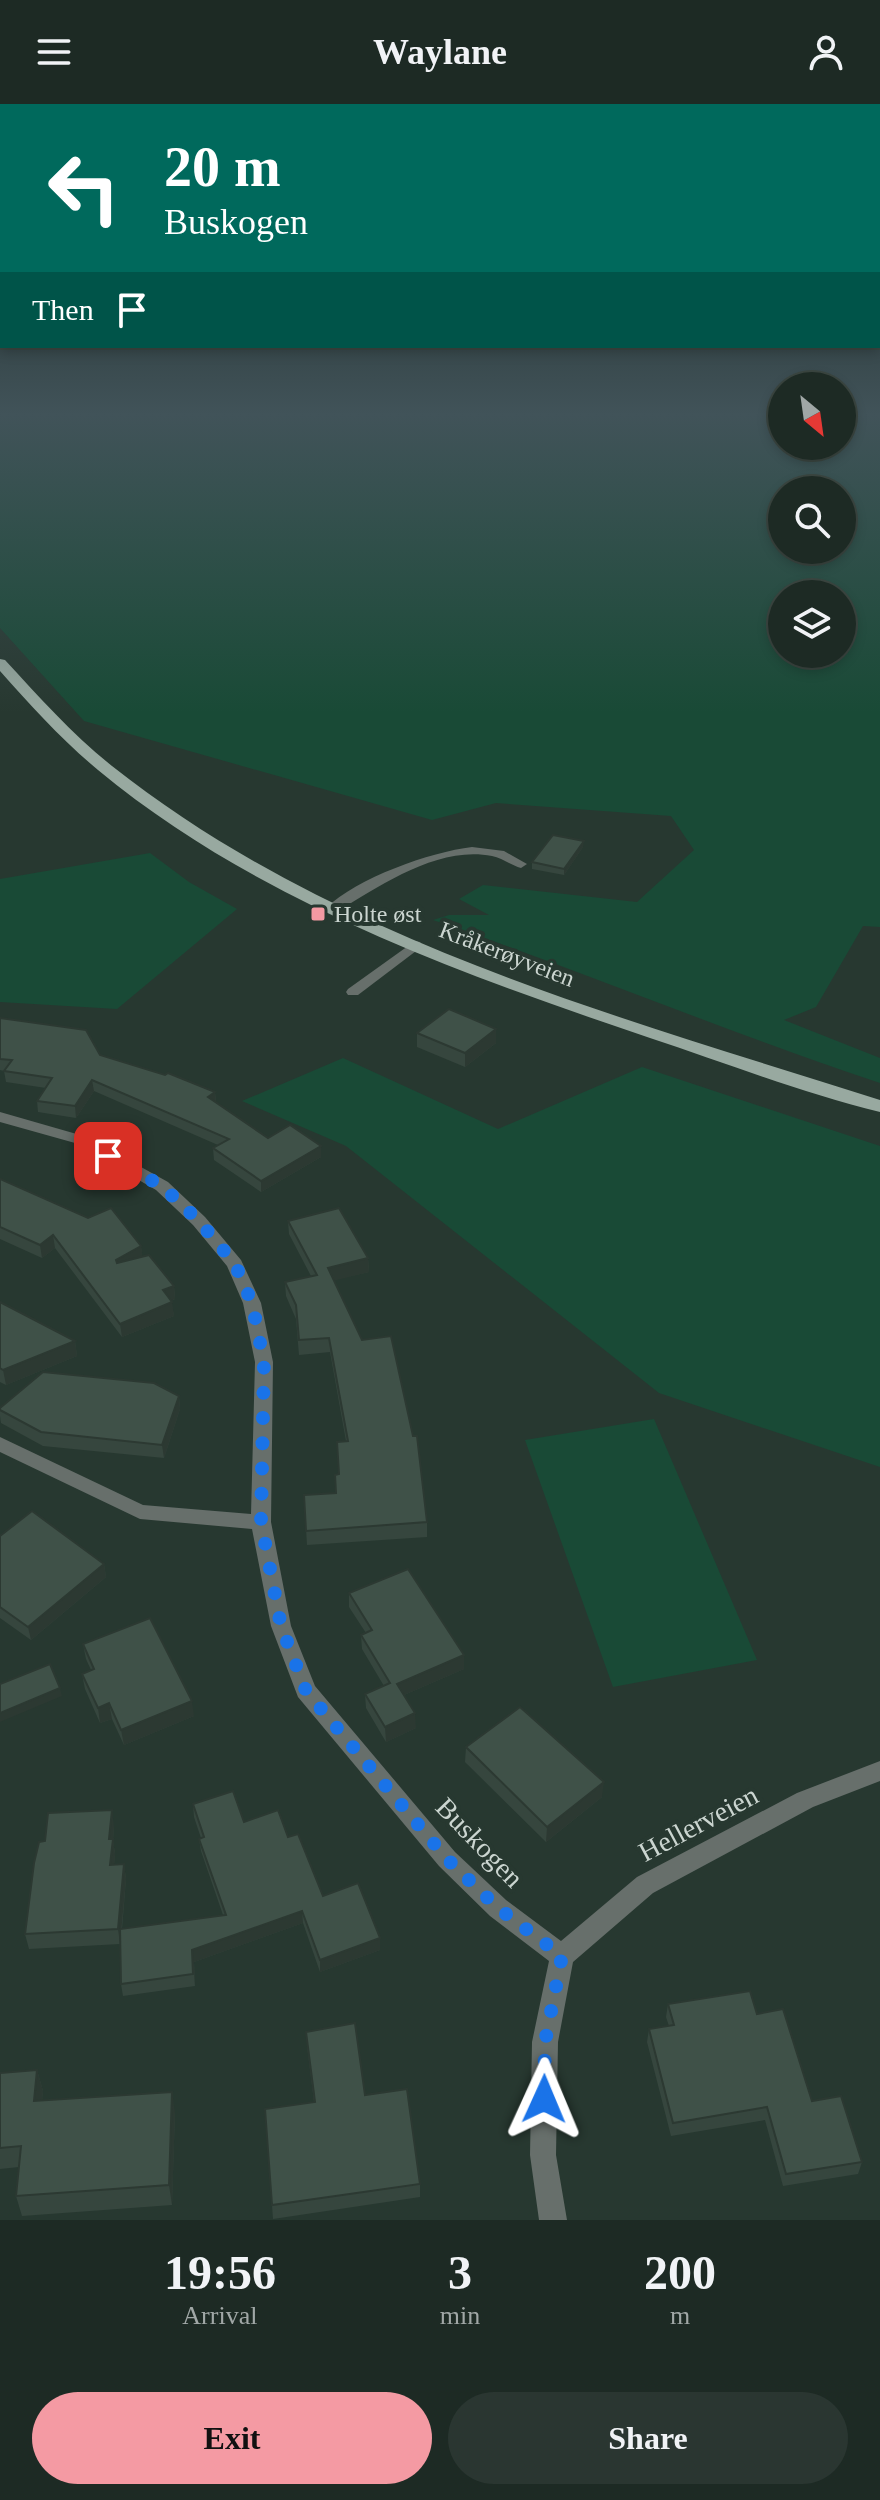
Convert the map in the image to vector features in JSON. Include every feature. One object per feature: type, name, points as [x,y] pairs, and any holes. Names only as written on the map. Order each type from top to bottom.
[{"type":"main road","name":"Kråkerøyveien","points":[[0,663],[45,714],[120,780],[212,842],[283,884],[415,945],[587,1010],[880,1106]]},
{"type":"street","points":[[333,908],[372,885],[440,856],[492,852],[521,864]]},
{"type":"street","points":[[353,992],[415,945]]},
{"type":"street","name":"Buskogen","points":[[0,1117],[81,1140],[162,1186],[199,1221],[235,1264],[252,1303],[264,1362],[261,1522],[281,1626],[306,1691],[447,1859],[498,1908],[562,1956]]},
{"type":"street","points":[[0,1444],[140,1512],[261,1522]]},
{"type":"street","name":"Hellerveien","points":[[562,1956],[645,1885],[805,1800],[880,1771]]},
{"type":"street","points":[[553,2220],[543,2155],[545,2042],[562,1956]]},
{"type":"green space","points":[[0,516],[768,516],[768,564],[856,564],[856,516],[880,516],[880,927],[863,926],[816,1007],[784,1020],[880,1058],[880,1083],[433,920],[449,915],[489,915],[459,899],[483,885],[637,902],[694,850],[671,816],[496,803],[432,820],[84,721],[0,628]]},
{"type":"green space","points":[[150,853],[189,882],[237,909],[117,1009],[0,1002],[0,879]]},
{"type":"green space","points":[[343,1058],[498,1129],[642,1067],[880,1146],[880,1467],[659,1393],[346,1146],[242,1101]]},
{"type":"green space","points":[[654,1419],[757,1660],[613,1687],[525,1440]]},
{"type":"building","points":[[553,835],[584,841],[564,869],[532,862]]},
{"type":"building","points":[[449,1009],[496,1029],[465,1053],[417,1033]]},
{"type":"building","points":[[0,1018],[86,1030],[100,1055],[165,1075],[168,1073],[215,1092],[208,1097],[268,1138],[290,1125],[321,1146],[261,1181],[213,1148],[229,1139],[92,1080],[75,1106],[37,1101],[52,1078],[4,1071],[12,1060],[0,1059]]},
{"type":"building","points":[[0,1179],[88,1218],[111,1208],[141,1246],[116,1260],[117,1263],[149,1255],[174,1286],[163,1290],[172,1302],[120,1324],[53,1235],[40,1245],[0,1227]]},
{"type":"building","points":[[339,1208],[368,1258],[328,1268],[362,1340],[391,1336],[413,1436],[417,1436],[427,1522],[306,1531],[304,1495],[336,1493],[335,1475],[339,1474],[337,1442],[348,1441],[329,1338],[299,1340],[296,1305],[285,1282],[317,1275],[288,1221]]},
{"type":"building","points":[[0,1302],[75,1341],[3,1370],[0,1368]]},
{"type":"building","points":[[43,1372],[154,1383],[179,1396],[162,1445],[41,1432],[0,1410]]},
{"type":"building","points":[[32,1511],[104,1564],[28,1627],[0,1607],[0,1536]]},
{"type":"building","points":[[408,1569],[464,1655],[397,1684],[415,1713],[385,1727],[365,1694],[390,1683],[361,1635],[372,1630],[349,1593]]},
{"type":"building","points":[[150,1618],[192,1701],[121,1730],[109,1703],[98,1708],[82,1674],[94,1669],[83,1644]]},
{"type":"building","points":[[50,1664],[60,1688],[0,1713],[0,1684]]},
{"type":"building","points":[[520,1707],[604,1782],[547,1827],[466,1747]]},
{"type":"building","points":[[233,1791],[244,1822],[278,1810],[288,1837],[298,1834],[323,1896],[358,1883],[380,1938],[320,1960],[302,1911],[192,1950],[193,1974],[121,1984],[120,1929],[226,1915],[199,1839],[204,1837],[193,1804]]},
{"type":"building","points":[[112,1810],[110,1865],[124,1864],[118,1929],[25,1934],[34,1863],[39,1842],[45,1841],[48,1813]]},
{"type":"building","points":[[750,1991],[757,2014],[783,2009],[812,2101],[841,2096],[862,2162],[786,2174],[767,2107],[673,2123],[649,2029],[674,2025],[668,2004]]},
{"type":"building","points":[[355,2023],[365,2095],[407,2089],[420,2184],[272,2205],[265,2109],[315,2102],[306,2032]]},
{"type":"building","points":[[37,2070],[34,2101],[172,2092],[169,2185],[16,2196],[21,2146],[0,2148],[0,2073]]},
{"type":"place","name":"Holte øst","points":[[318,914]]},
{"type":"route","points":[[108,1156],[162,1186],[199,1221],[235,1264],[252,1303],[264,1362],[261,1522],[281,1626],[306,1691],[447,1859],[498,1908],[562,1956],[545,2042],[544,2099]]}]
